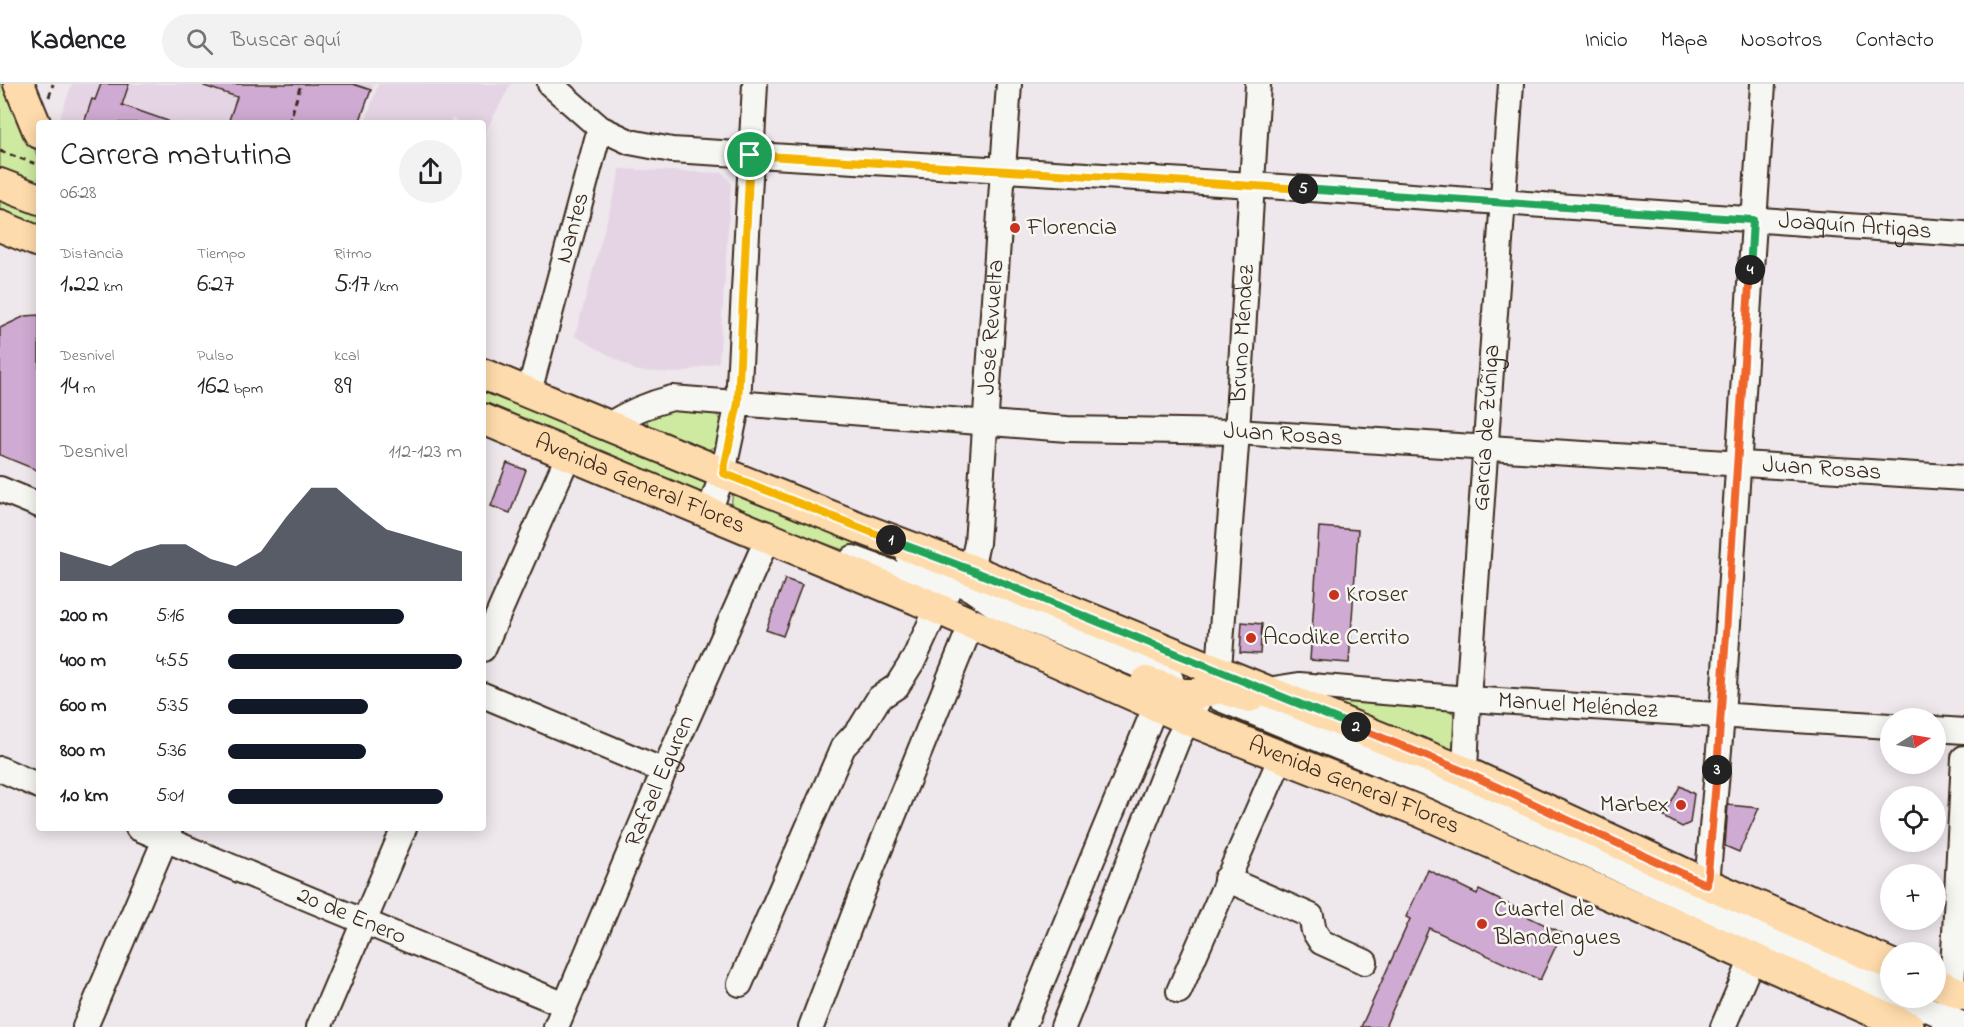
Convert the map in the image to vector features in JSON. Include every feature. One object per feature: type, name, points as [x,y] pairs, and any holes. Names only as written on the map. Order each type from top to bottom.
[{"type":"main road","points":[[19,84],[36,126]]},
{"type":"main road","points":[[1,172],[36,197]]},
{"type":"main road","points":[[0,226],[35,240]]},
{"type":"main road","points":[[0,249],[35,240]]},
{"type":"main road","name":"Avenida General Flores","points":[[486,375],[723,473],[971,570],[1209,681],[1267,690],[1465,772],[1707,885],[1880,959]]},
{"type":"main road","name":"Avenida General Flores","points":[[486,420],[937,609],[983,620],[1040,654],[1189,720],[1419,811],[1909,1027]]},
{"type":"main road","points":[[1040,654],[1078,655],[1166,690],[1184,694],[1209,681],[1285,710],[1314,710]]},
{"type":"street","points":[[550,84],[600,128]]},
{"type":"street","points":[[709,512],[723,473],[738,403],[755,84]]},
{"type":"street","name":"José Revuelta","points":[[971,570],[977,543],[1009,84]]},
{"type":"street","name":"Bruno Méndez","points":[[1063,1027],[1177,741],[1220,656],[1238,432],[1258,84]]},
{"type":"street","name":"García de Zúñiga","points":[[1465,772],[1468,699],[1511,84]]},
{"type":"street","points":[[1707,885],[1722,716],[1763,84]]},
{"type":"street","name":"Joaquín Artigas","points":[[600,128],[630,142],[651,148],[1252,185],[1964,234]]},
{"type":"street","name":"Nantes","points":[[529,392],[600,128]]},
{"type":"street","name":"Juan Rosas","points":[[608,425],[653,402],[672,398],[1067,429],[1238,432],[1964,478]]},
{"type":"street","points":[[486,642],[569,454]]},
{"type":"street","points":[[0,489],[36,504]]},
{"type":"street","name":"Avenida General Flores","points":[[863,529],[869,540],[970,589],[983,620]]},
{"type":"street","name":"Rafael Eguren","points":[[560,1016],[664,771],[768,537]]},
{"type":"street","name":"Avenida General Flores","points":[[797,549],[854,558],[968,602],[983,620],[1209,681],[1441,789],[1880,987]]},
{"type":"street","points":[[740,984],[843,747],[860,729],[879,698],[897,686],[915,659],[937,609]]},
{"type":"street","points":[[899,842],[961,684],[983,620]]},
{"type":"street","points":[[811,1027],[866,883],[983,620]]},
{"type":"street","name":"Manuel Meléndez","points":[[1267,690],[1299,685],[1468,699],[1880,725]]},
{"type":"street","points":[[486,695],[664,771]]},
{"type":"street","points":[[1023,1027],[1156,705]]},
{"type":"street","points":[[1946,730],[1964,731]]},
{"type":"street","points":[[1179,990],[1281,757]]},
{"type":"street","points":[[1951,1006],[1964,758]]},
{"type":"street","points":[[0,769],[36,785]]},
{"type":"street","points":[[319,1027],[403,831]]},
{"type":"street","points":[[85,1027],[167,834]]},
{"type":"street","name":"20 de Enero","points":[[167,834],[364,922],[560,1016]]},
{"type":"street","points":[[1226,879],[1311,916],[1314,931],[1321,942],[1365,962]]},
{"type":"street","points":[[1723,1027],[1753,957]]},
{"type":"path","points":[[290,120],[301,84]]},
{"type":"path","points":[[0,151],[36,164]]},
{"type":"path","points":[[1,172],[6,153]]},
{"type":"shaded area","points":[[72,84],[374,84],[362,120],[59,120]]},
{"type":"shaded area","points":[[378,84],[511,84],[486,130],[486,120],[452,118],[451,120],[366,120]]},
{"type":"shaded area","points":[[619,169],[723,173],[731,182],[719,362],[680,373],[637,371],[575,336],[618,180]]},
{"type":"green space","points":[[0,84],[9,84],[36,152],[36,184],[0,169]]},
{"type":"green space","points":[[0,198],[36,211],[36,226],[0,213]]},
{"type":"green space","points":[[486,387],[710,481],[709,498],[486,406]]},
{"type":"green space","points":[[659,407],[711,411],[716,414],[722,425],[719,445],[702,450],[649,427],[646,419],[648,414]]},
{"type":"green space","points":[[733,491],[869,546],[949,583],[839,548],[731,507]]},
{"type":"green space","points":[[1317,698],[1446,707],[1458,718],[1455,749],[1453,752]]},
{"type":"building","points":[[101,84],[129,84],[122,105],[165,120],[85,120],[92,99],[95,100]]},
{"type":"building","points":[[204,84],[353,84],[371,90],[360,120],[229,120],[237,97],[204,86]]},
{"type":"building","points":[[36,315],[36,470],[0,455],[0,328],[25,316]]},
{"type":"building","points":[[507,463],[526,470],[510,513],[491,506]]},
{"type":"building","name":"Kroser","points":[[1319,527],[1358,530],[1349,663],[1310,660]]},
{"type":"building","points":[[785,579],[802,585],[783,636],[766,630]]},
{"type":"building","name":"Acodike Cerrito","points":[[1242,622],[1262,624],[1260,654],[1240,653]]},
{"type":"building","name":"Marbex","points":[[1680,786],[1694,794],[1690,823],[1682,827],[1664,817]]},
{"type":"building","points":[[1728,805],[1759,808],[1739,852],[1725,846]]},
{"type":"building","name":"Cuartel de Blandengues","points":[[1428,870],[1477,894],[1479,890],[1562,933],[1540,980],[1429,928],[1385,1027],[1361,1027],[1410,919],[1406,917]]},
{"type":"place","name":"Florencia","points":[[1015,228]]},
{"type":"place","name":"Kroser","points":[[1334,595]]},
{"type":"place","name":"Acodike Cerrito","points":[[1251,638]]},
{"type":"place","name":"Marbex","points":[[1681,805]]},
{"type":"place","name":"Cuartel de Blandengues","points":[[1482,924]]},
{"type":"route","points":[[750,155],[1252,185],[1753,220],[1722,716],[1707,885],[1465,772],[971,570],[723,473],[738,403],[750,155]]}]
